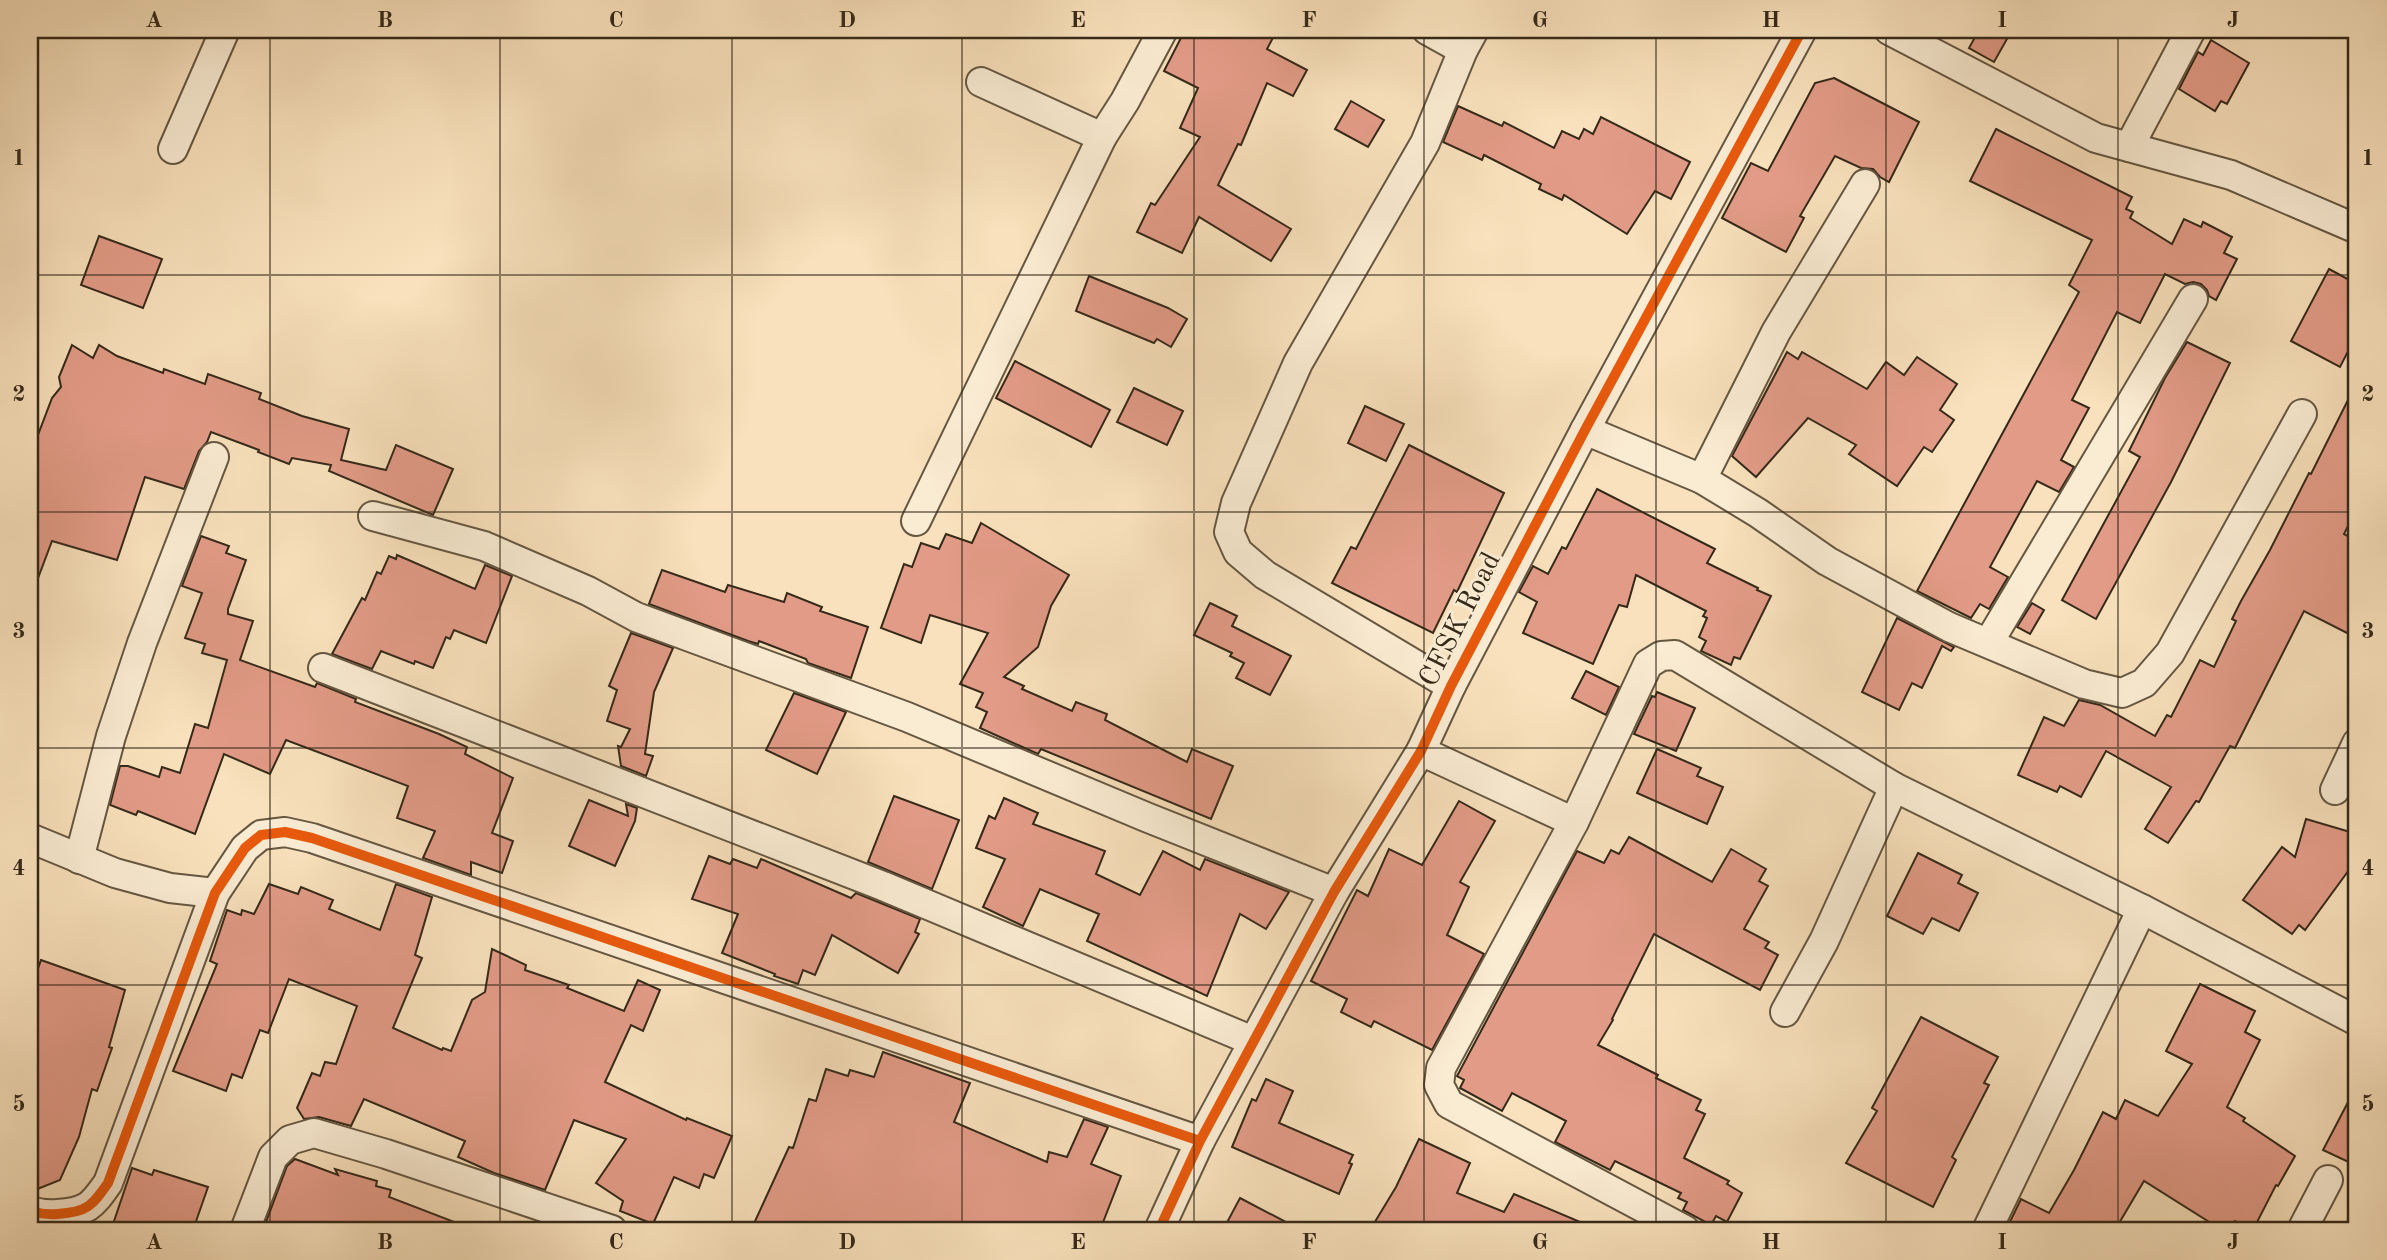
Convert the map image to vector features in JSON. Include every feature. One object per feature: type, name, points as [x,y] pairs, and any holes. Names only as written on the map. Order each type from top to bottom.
[{"type":"street","points":[[173,149],[225,30]]},
{"type":"street","points":[[916,521],[1102,137],[1125,102],[1163,30]]},
{"type":"street","points":[[1427,30],[1469,40],[1425,143],[1298,363],[1236,503],[1229,532],[1238,552],[1265,575],[1451,686]]},
{"type":"street","name":"CFSK Road","points":[[1159,1230],[1200,1141],[1253,1041],[1334,892],[1421,751],[1451,686],[1585,430],[1802,30]]},
{"type":"street","points":[[1889,30],[2096,138],[2231,175],[2357,229]]},
{"type":"street","points":[[2129,147],[2191,30]]},
{"type":"street","points":[[981,82],[1102,137]]},
{"type":"street","points":[[1702,479],[1776,332],[1865,184]]},
{"type":"street","points":[[1989,642],[2193,299]]},
{"type":"street","points":[[1585,430],[1702,479],[1758,513],[1827,561],[1949,627],[2084,684],[2122,693],[2144,683],[2170,653],[2302,414]]},
{"type":"street","points":[[79,859],[111,736],[142,643],[214,457]]},
{"type":"street","points":[[373,516],[484,546],[588,591],[636,617],[907,717],[1334,892]]},
{"type":"street","points":[[1685,1230],[1450,1104],[1439,1085],[1441,1068],[1574,822],[1648,664],[1661,656],[1675,655],[1894,787],[2142,909],[2357,1021]]},
{"type":"street","points":[[323,668],[883,886],[1253,1041]]},
{"type":"street","points":[[2335,790],[2357,743]]},
{"type":"street","points":[[1421,751],[1574,822]]},
{"type":"street","points":[[1785,1012],[1824,940],[1894,787]]},
{"type":"street","points":[[30,1210],[42,1215],[79,1212],[96,1199],[108,1183],[215,893],[245,848],[261,835],[285,832],[312,838],[1200,1141]]},
{"type":"street","points":[[30,838],[114,873],[170,888],[215,893]]},
{"type":"street","points":[[1987,1230],[2142,909]]},
{"type":"street","points":[[245,1230],[273,1157],[290,1140],[314,1133],[386,1154],[541,1219],[612,1230]]},
{"type":"street","points":[[2302,1230],[2328,1180]]},
{"type":"building","points":[[1185,30],[1277,30],[1267,49],[1307,70],[1293,96],[1267,83],[1241,145],[1238,144],[1218,185],[1291,229],[1271,261],[1199,217],[1182,253],[1137,232],[1151,203],[1155,205],[1200,137],[1180,128],[1198,88],[1164,71]]},
{"type":"building","points":[[1979,30],[2012,30],[1994,62],[1969,48]]},
{"type":"building","points":[[2211,40],[2249,63],[2227,104],[2221,101],[2215,111],[2179,89],[2198,52],[2203,55]]},
{"type":"building","points":[[1834,78],[1919,122],[1889,182],[1873,169],[1861,168],[1835,156],[1800,216],[1804,218],[1786,252],[1722,218],[1751,163],[1768,171],[1815,83]]},
{"type":"building","points":[[1351,101],[1384,120],[1368,147],[1335,129]]},
{"type":"building","points":[[1458,106],[1502,126],[1504,122],[1554,148],[1562,131],[1579,139],[1584,129],[1593,134],[1601,117],[1690,162],[1671,199],[1655,191],[1627,234],[1564,195],[1562,200],[1539,189],[1541,184],[1484,155],[1482,160],[1443,142]]},
{"type":"building","points":[[1996,129],[2132,197],[2126,209],[2133,212],[2130,218],[2172,244],[2184,219],[2201,227],[2203,222],[2232,237],[2224,253],[2237,259],[2216,300],[2209,296],[2201,284],[2185,284],[2165,274],[2140,323],[2117,312],[2072,400],[2089,408],[2061,460],[2074,467],[2059,492],[2037,481],[1990,567],[2008,577],[1989,609],[1980,604],[1971,618],[1917,591],[2079,292],[2069,285],[2092,240],[1970,181]]},
{"type":"building","points":[[99,236],[162,259],[143,308],[81,285]]},
{"type":"building","points":[[2329,269],[2357,284],[2357,334],[2340,367],[2291,341]]},
{"type":"building","points":[[1089,276],[1168,308],[1187,319],[1171,347],[1157,339],[1154,343],[1076,311]]},
{"type":"building","points":[[2187,342],[2230,363],[2171,482],[2096,619],[2062,600],[2140,457],[2129,451],[2165,378]]},
{"type":"building","points":[[72,345],[93,358],[99,345],[117,356],[163,373],[164,369],[205,384],[208,374],[261,393],[259,399],[302,416],[349,429],[341,460],[386,470],[396,445],[453,469],[433,515],[329,471],[331,465],[292,458],[289,464],[211,432],[199,451],[184,489],[145,477],[117,560],[52,541],[32,594],[30,456],[52,398],[61,387],[59,377]]},
{"type":"building","points":[[1787,352],[1798,359],[1802,352],[1867,389],[1886,362],[1904,375],[1917,357],[1957,384],[1940,410],[1954,420],[1932,452],[1924,447],[1897,486],[1849,454],[1856,445],[1808,418],[1756,477],[1732,456]]},
{"type":"building","points":[[1015,361],[1110,410],[1091,447],[996,398]]},
{"type":"building","points":[[2357,382],[2357,508],[2344,534],[2357,541],[2357,638],[2304,611],[2235,748],[2230,746],[2199,802],[2196,801],[2168,843],[2145,829],[2171,787],[2106,751],[2081,797],[2060,786],[2057,792],[2018,775],[2044,717],[2064,726],[2079,700],[2100,705],[2155,736],[2167,715],[2171,717],[2200,660],[2214,667],[2236,621],[2232,619],[2241,601],[2309,473],[2311,474]]},
{"type":"building","points":[[1134,388],[1183,411],[1167,445],[1117,422]]},
{"type":"building","points":[[1365,406],[1404,424],[1386,461],[1348,443]]},
{"type":"building","points":[[1409,445],[1504,493],[1457,592],[1454,590],[1433,633],[1332,583],[1351,547],[1356,549]]},
{"type":"building","points":[[1597,489],[1715,549],[1707,563],[1771,596],[1740,659],[1734,657],[1731,665],[1701,651],[1706,641],[1699,637],[1707,618],[1703,616],[1706,611],[1636,575],[1627,607],[1619,605],[1593,664],[1523,633],[1537,602],[1519,592],[1533,566],[1548,574],[1562,547],[1566,549]]},
{"type":"building","points":[[981,523],[1069,575],[1051,606],[1038,647],[1004,677],[1024,686],[1022,689],[1072,711],[1076,702],[1107,714],[1105,720],[1187,762],[1192,749],[1233,766],[1211,819],[1041,749],[1038,754],[980,728],[987,712],[976,707],[983,693],[960,684],[988,633],[930,615],[921,643],[881,628],[904,564],[912,567],[921,543],[939,549],[946,534],[972,543]]},
{"type":"building","points":[[201,536],[229,546],[226,553],[246,560],[228,609],[228,614],[253,621],[240,660],[315,687],[317,683],[356,699],[355,702],[439,734],[467,747],[465,754],[513,778],[492,833],[513,841],[502,873],[471,862],[471,875],[423,858],[435,831],[397,818],[408,786],[286,740],[270,774],[224,754],[195,834],[138,811],[136,815],[110,805],[120,766],[128,766],[159,777],[162,767],[180,773],[195,724],[208,728],[227,660],[202,653],[205,644],[185,638],[202,593],[182,586]]},
{"type":"building","points":[[397,555],[475,589],[485,565],[512,576],[486,643],[454,630],[450,639],[446,637],[433,668],[415,661],[414,664],[381,651],[372,669],[332,654],[362,598],[365,600],[377,572],[381,574],[389,556],[396,559]]},
{"type":"building","points":[[662,570],[725,592],[728,585],[784,602],[787,593],[822,607],[820,611],[868,627],[851,678],[808,663],[806,659],[759,641],[758,644],[748,641],[649,604]]},
{"type":"building","points":[[1210,603],[1237,616],[1232,626],[1291,656],[1270,695],[1236,678],[1244,663],[1230,656],[1232,653],[1194,635]]},
{"type":"building","points":[[2032,603],[2044,610],[2030,634],[2017,627]]},
{"type":"building","points":[[1897,618],[1954,647],[1951,651],[1942,646],[1922,688],[1912,683],[1899,710],[1862,692]]},
{"type":"building","points":[[631,633],[673,648],[654,692],[645,754],[653,756],[646,776],[621,766],[618,746],[621,747],[630,729],[607,721],[617,690],[609,686]]},
{"type":"building","points":[[1586,671],[1619,687],[1606,715],[1572,698]]},
{"type":"building","points":[[1657,692],[1695,708],[1676,751],[1634,734],[1652,696],[1655,697]]},
{"type":"building","points":[[794,693],[846,712],[817,774],[766,750]]},
{"type":"building","points":[[1657,749],[1701,768],[1697,776],[1723,787],[1707,824],[1637,793]]},
{"type":"building","points":[[894,796],[959,820],[932,889],[868,862]]},
{"type":"building","points":[[1004,798],[1038,813],[1033,824],[1105,851],[1096,874],[1140,895],[1163,851],[1200,870],[1205,859],[1289,892],[1266,929],[1240,914],[1207,996],[1087,941],[1099,914],[1040,889],[1023,926],[983,907],[1005,859],[976,848],[989,816],[995,819]]},
{"type":"building","points":[[589,800],[628,816],[626,804],[637,808],[635,821],[615,866],[569,846]]},
{"type":"building","points":[[1459,801],[1495,821],[1460,882],[1469,887],[1447,935],[1484,954],[1432,1050],[1374,1021],[1371,1027],[1341,1012],[1347,999],[1311,981],[1357,890],[1368,896],[1389,849],[1422,865]]},
{"type":"building","points":[[2306,819],[2357,834],[2357,859],[2305,930],[2299,925],[2292,934],[2243,900],[2282,847],[2295,857]]},
{"type":"building","points":[[1629,837],[1712,882],[1731,849],[1766,869],[1759,881],[1768,886],[1744,929],[1769,942],[1765,948],[1778,955],[1760,990],[1654,934],[1613,1020],[1598,1045],[1701,1100],[1696,1110],[1705,1114],[1684,1158],[1729,1181],[1727,1184],[1742,1193],[1727,1222],[1716,1216],[1711,1225],[1683,1210],[1687,1202],[1678,1198],[1681,1193],[1615,1161],[1610,1170],[1555,1142],[1566,1121],[1512,1093],[1502,1111],[1460,1088],[1464,1080],[1457,1076],[1577,851],[1604,863],[1611,850],[1619,854]]},
{"type":"building","points":[[1918,853],[1962,875],[1958,883],[1978,893],[1959,931],[1932,918],[1923,934],[1887,916]]},
{"type":"building","points":[[709,856],[730,864],[733,859],[757,868],[761,859],[851,898],[856,893],[920,919],[915,932],[919,934],[898,973],[832,935],[815,975],[803,970],[798,984],[774,976],[775,974],[722,953],[738,914],[692,899]]},
{"type":"building","points":[[269,884],[298,894],[301,887],[333,900],[329,909],[380,930],[396,884],[432,897],[415,955],[422,958],[393,1028],[442,1050],[451,1051],[472,1000],[485,992],[492,949],[526,965],[525,970],[569,985],[567,988],[624,1011],[638,980],[660,990],[643,1031],[631,1025],[605,1082],[686,1120],[687,1118],[732,1136],[714,1178],[704,1174],[699,1188],[674,1177],[653,1224],[620,1211],[623,1201],[596,1183],[626,1139],[574,1120],[545,1190],[494,1173],[458,1157],[465,1141],[364,1099],[351,1126],[319,1117],[304,1119],[297,1108],[312,1073],[320,1076],[325,1062],[336,1064],[357,1006],[289,979],[268,1033],[260,1030],[242,1078],[232,1074],[226,1091],[173,1071],[217,964],[210,961],[227,910],[241,915],[242,910],[254,914]]},
{"type":"building","points":[[41,960],[125,990],[109,1047],[112,1048],[97,1091],[92,1089],[79,1137],[60,1180],[30,1192],[30,991]]},
{"type":"building","points":[[2200,984],[2255,1011],[2245,1032],[2260,1040],[2227,1107],[2295,1156],[2278,1186],[2276,1185],[2253,1230],[2235,1221],[2229,1230],[2222,1230],[2144,1181],[2115,1230],[2006,1230],[2021,1199],[2049,1213],[2103,1112],[2116,1119],[2125,1100],[2158,1116],[2192,1064],[2166,1051]]},
{"type":"building","points":[[1921,1017],[1998,1057],[1984,1083],[1989,1085],[1952,1157],[1956,1160],[1933,1207],[1846,1163],[1877,1111],[1872,1108]]},
{"type":"building","points":[[883,1052],[970,1083],[954,1122],[1047,1162],[1049,1152],[1067,1157],[1084,1119],[1108,1127],[1091,1164],[1121,1176],[1100,1230],[751,1230],[789,1147],[793,1148],[809,1099],[816,1101],[826,1069],[848,1076],[850,1070],[874,1077]]},
{"type":"building","points":[[1266,1079],[1293,1091],[1279,1123],[1353,1155],[1339,1194],[1232,1147],[1252,1099],[1256,1101]]},
{"type":"building","points":[[2357,1085],[2357,1166],[2323,1150]]},
{"type":"building","points":[[1419,1139],[1470,1163],[1457,1193],[1504,1212],[1514,1194],[1599,1230],[1370,1230],[1396,1187]]},
{"type":"building","points":[[295,1159],[338,1175],[335,1169],[377,1181],[376,1186],[391,1190],[389,1197],[470,1228],[263,1230],[287,1166]]},
{"type":"building","points":[[132,1168],[152,1175],[154,1170],[208,1187],[193,1230],[111,1230]]},
{"type":"building","points":[[1240,1198],[1301,1230],[1223,1230]]},
{"type":"cycle path","points":[[1159,1230],[1200,1141],[1334,892],[1421,751],[1451,686],[1585,430],[1802,30]]},
{"type":"cycle path","points":[[30,1211],[54,1214],[82,1209],[93,1202],[108,1183],[215,893],[245,848],[261,835],[285,832],[312,838],[1200,1141]]}]
